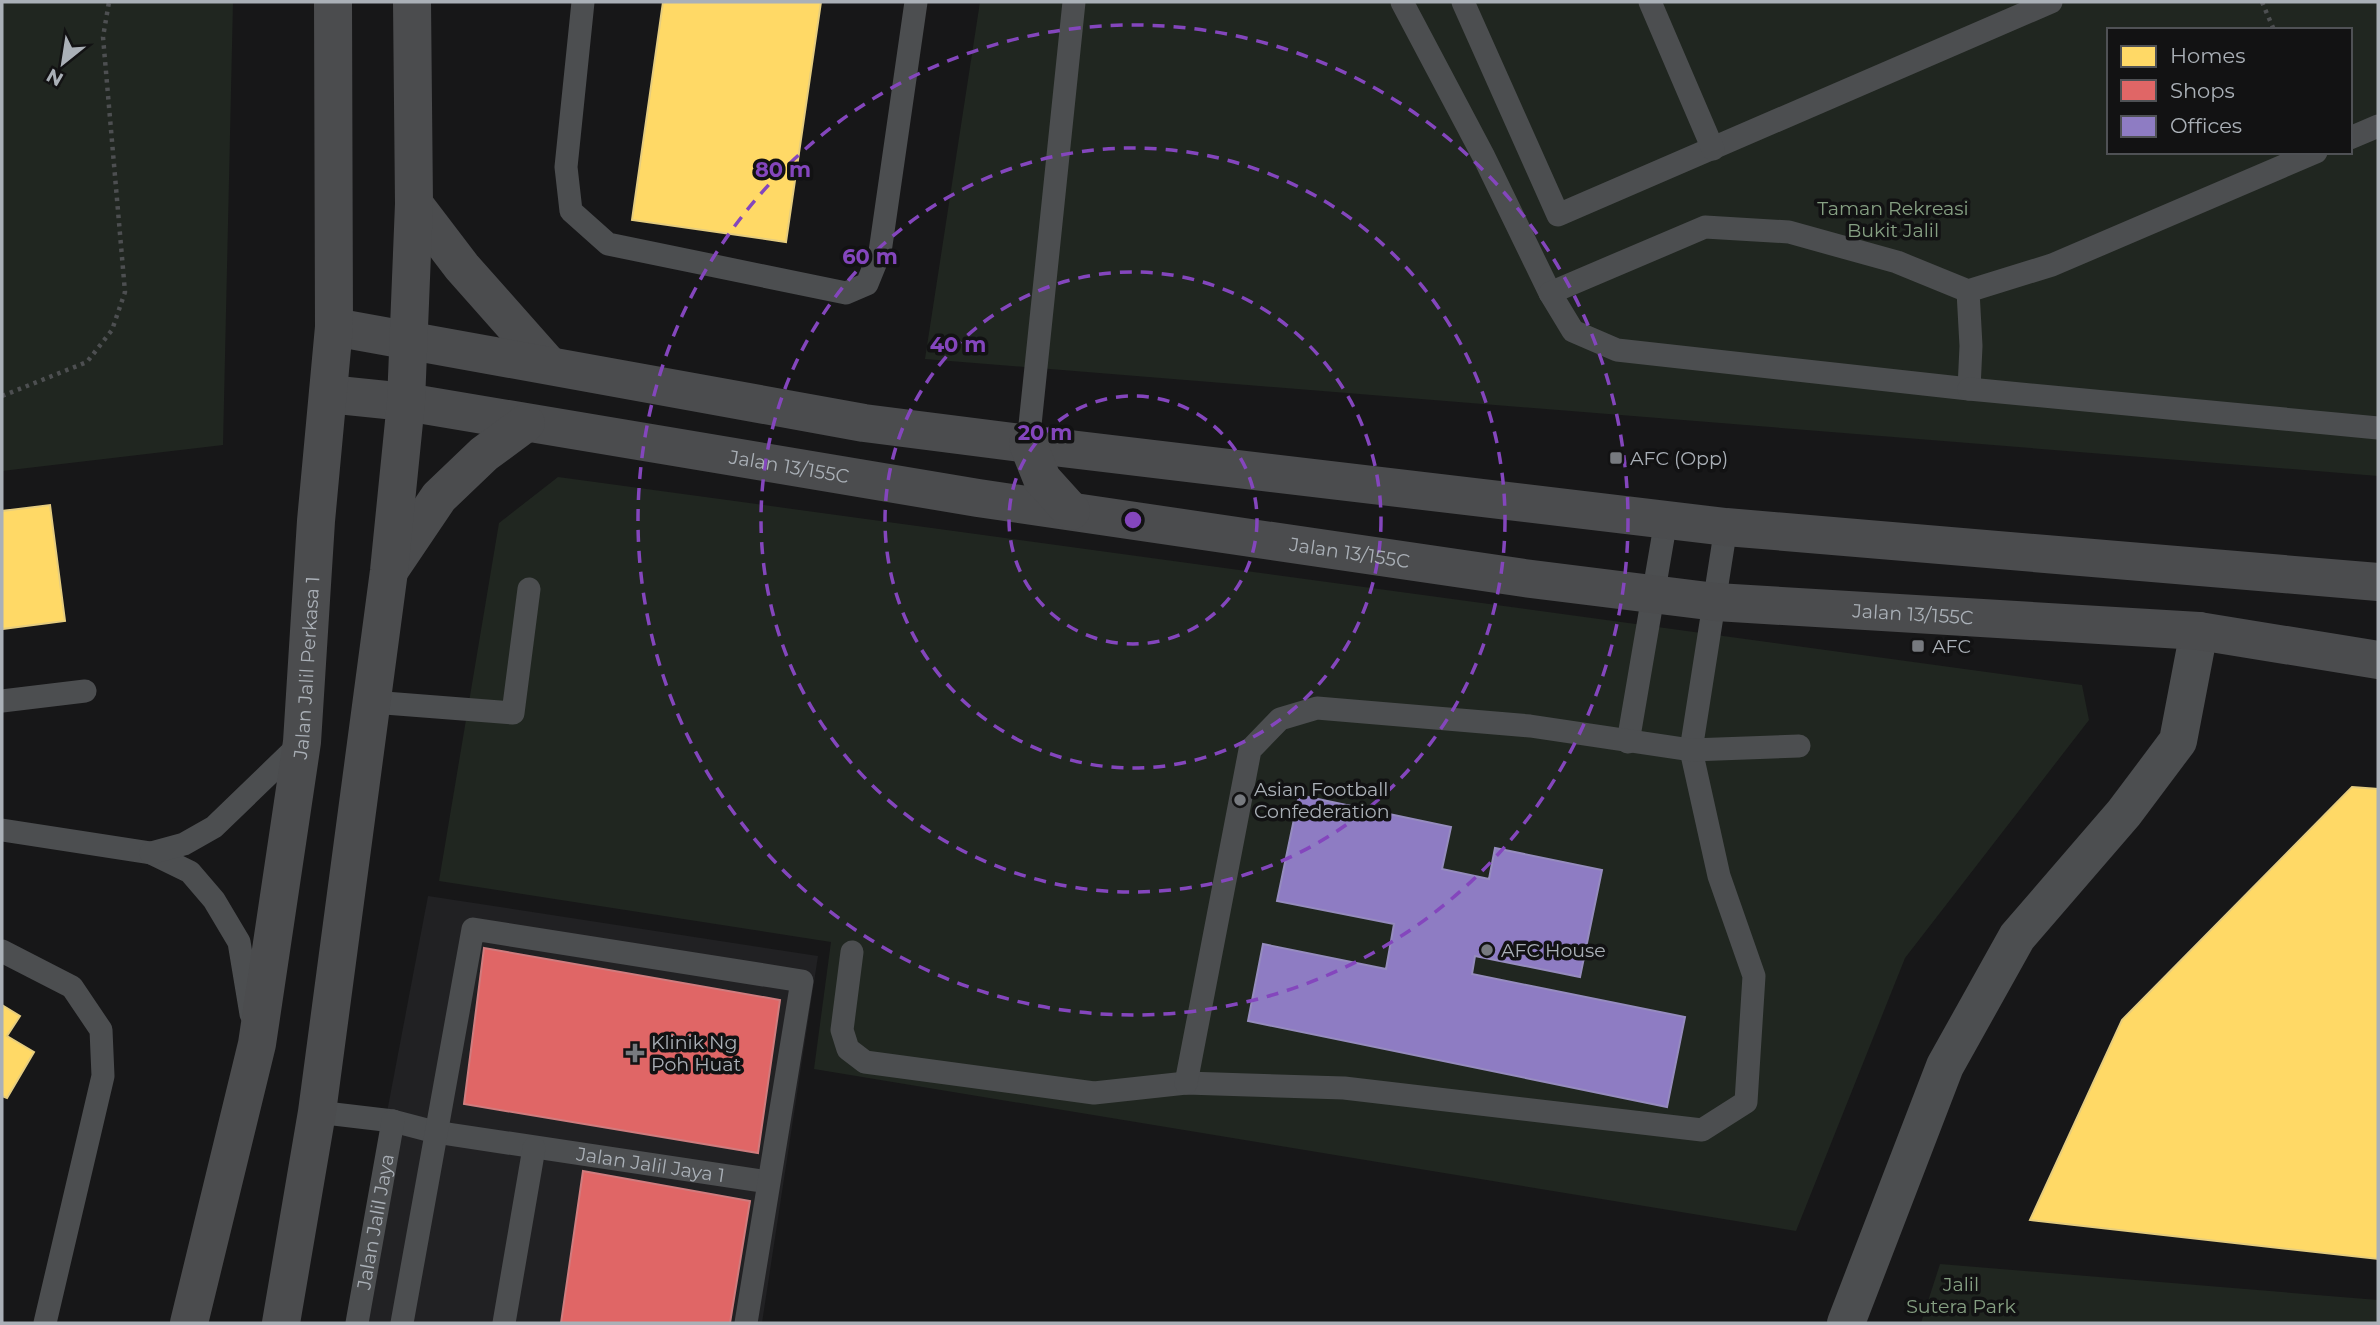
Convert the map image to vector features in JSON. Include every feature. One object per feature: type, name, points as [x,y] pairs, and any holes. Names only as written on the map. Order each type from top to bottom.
[{"type":"main road","name":"Jalan Jalil Perkasa 1","points":[[189,1323],[257,1044],[302,742],[334,327],[333,2]]},
{"type":"main road","points":[[281,1323],[317,1112],[389,571],[405,402],[414,204],[411,2]]},
{"type":"main road","points":[[414,204],[462,267],[548,364]]},
{"type":"main road","points":[[334,327],[408,338],[864,423],[1028,444],[1726,527],[2378,582]]},
{"type":"main road","name":"Jalan 13/155C","points":[[328,394],[405,402],[978,498],[1653,594],[1716,602],[2199,631],[2378,660]]},
{"type":"main road","points":[[389,571],[439,497],[484,454],[526,423]]},
{"type":"main road","points":[[978,498],[1005,475],[1028,444]]},
{"type":"main road","points":[[1028,444],[1042,479],[1071,511]]},
{"type":"street","points":[[1846,1323],[1945,1066],[2017,937],[2124,813],[2178,741],[2199,631]]},
{"type":"lane","points":[[583,2],[566,167],[571,211],[608,244],[846,293],[867,284],[880,251],[916,2]]},
{"type":"lane","points":[[1028,444],[1074,2]]},
{"type":"lane","points":[[1402,2],[1484,157],[1550,293],[1573,331],[1617,350],[1969,389],[2378,428]]},
{"type":"lane","points":[[1463,2],[1558,215],[2051,2]]},
{"type":"lane","points":[[1650,2],[1713,149]]},
{"type":"lane","points":[[2352,137],[2378,126]]},
{"type":"lane","points":[[1550,293],[1704,227],[1789,232],[1897,262],[1968,290],[2052,265],[2311,154]]},
{"type":"lane","points":[[1968,290],[1971,346],[1969,389]]},
{"type":"lane","points":[[1628,743],[1666,520]]},
{"type":"lane","points":[[852,952],[842,1030],[848,1049],[865,1062],[1094,1093],[1186,1083],[1344,1088],[1702,1130],[1746,1102],[1754,976],[1719,876],[1691,750],[1726,527]]},
{"type":"lane","points":[[372,702],[513,713],[529,589]]},
{"type":"lane","points":[[2,701],[85,691]]},
{"type":"lane","points":[[1186,1083],[1250,750],[1280,719],[1317,708],[1530,726],[1628,743],[1691,750],[1799,746]]},
{"type":"lane","points":[[150,853],[184,844],[214,827],[302,742]]},
{"type":"lane","points":[[2,830],[150,853],[190,872],[214,900],[239,942],[257,1044]]},
{"type":"lane","points":[[402,1323],[473,929],[802,981],[746,1323]]},
{"type":"lane","points":[[2,951],[72,987],[101,1030],[103,1076],[45,1323]]},
{"type":"lane","name":"Jalan Jalil Jaya 1","points":[[317,1112],[393,1121],[435,1132],[768,1182]]},
{"type":"lane","name":"Jalan Jalil Jaya","points":[[357,1323],[393,1121]]},
{"type":"lane","points":[[504,1323],[534,1148]]},
{"type":"path","points":[[2,396],[87,362],[112,330],[125,292],[103,37],[109,2]]},
{"type":"path","points":[[2262,2],[2273,28]]},
{"type":"shaded area","points":[[428,896],[818,956],[762,1323],[347,1323]]},
{"type":"green space","points":[[2,2],[233,2],[223,445],[2,471]]},
{"type":"green space","name":"Taman Rekreasi Bukit Jalil","points":[[980,2],[2378,2],[2378,476],[925,359]]},
{"type":"green space","name":"Asian Football Confederation","points":[[558,477],[2082,685],[2089,720],[1905,958],[1796,1231],[814,1069],[831,942],[439,881],[499,523]]},
{"type":"green space","name":"Jalil Sutera Park","points":[[1940,1264],[2378,1300],[2378,1323],[1921,1323]]},
{"type":"building: Homes","points":[[663,2],[821,2],[786,242],[632,220]]},
{"type":"building: Homes","points":[[50,505],[65,621],[2,629],[2,511]]},
{"type":"building: Homes","points":[[2352,787],[2378,789],[2378,1259],[2030,1220],[2122,1020]]},
{"type":"building: Homes","points":[[2,1005],[20,1016],[7,1036],[34,1052],[7,1098],[2,1096]]},
{"type":"building: Shops","points":[[484,948],[780,1000],[758,1153],[464,1104]]},
{"type":"building: Shops","points":[[583,1171],[750,1201],[730,1323],[561,1323]]},
{"type":"building: Offices","name":"AFC House","points":[[1299,795],[1451,827],[1442,869],[1489,879],[1495,848],[1602,870],[1580,977],[1475,956],[1472,974],[1685,1017],[1667,1107],[1248,1021],[1263,944],[1386,969],[1394,924],[1277,901]]},
{"type":"place","name":"AFC (Opp)","points":[[1616,458]]},
{"type":"place","name":"AFC","points":[[1918,646]]},
{"type":"place","name":"Asian Football Confederation","points":[[1240,800]]},
{"type":"place","name":"AFC House","points":[[1487,950]]},
{"type":"place","name":"Klinik Ng Poh Huat","points":[[635,1053]]}]
